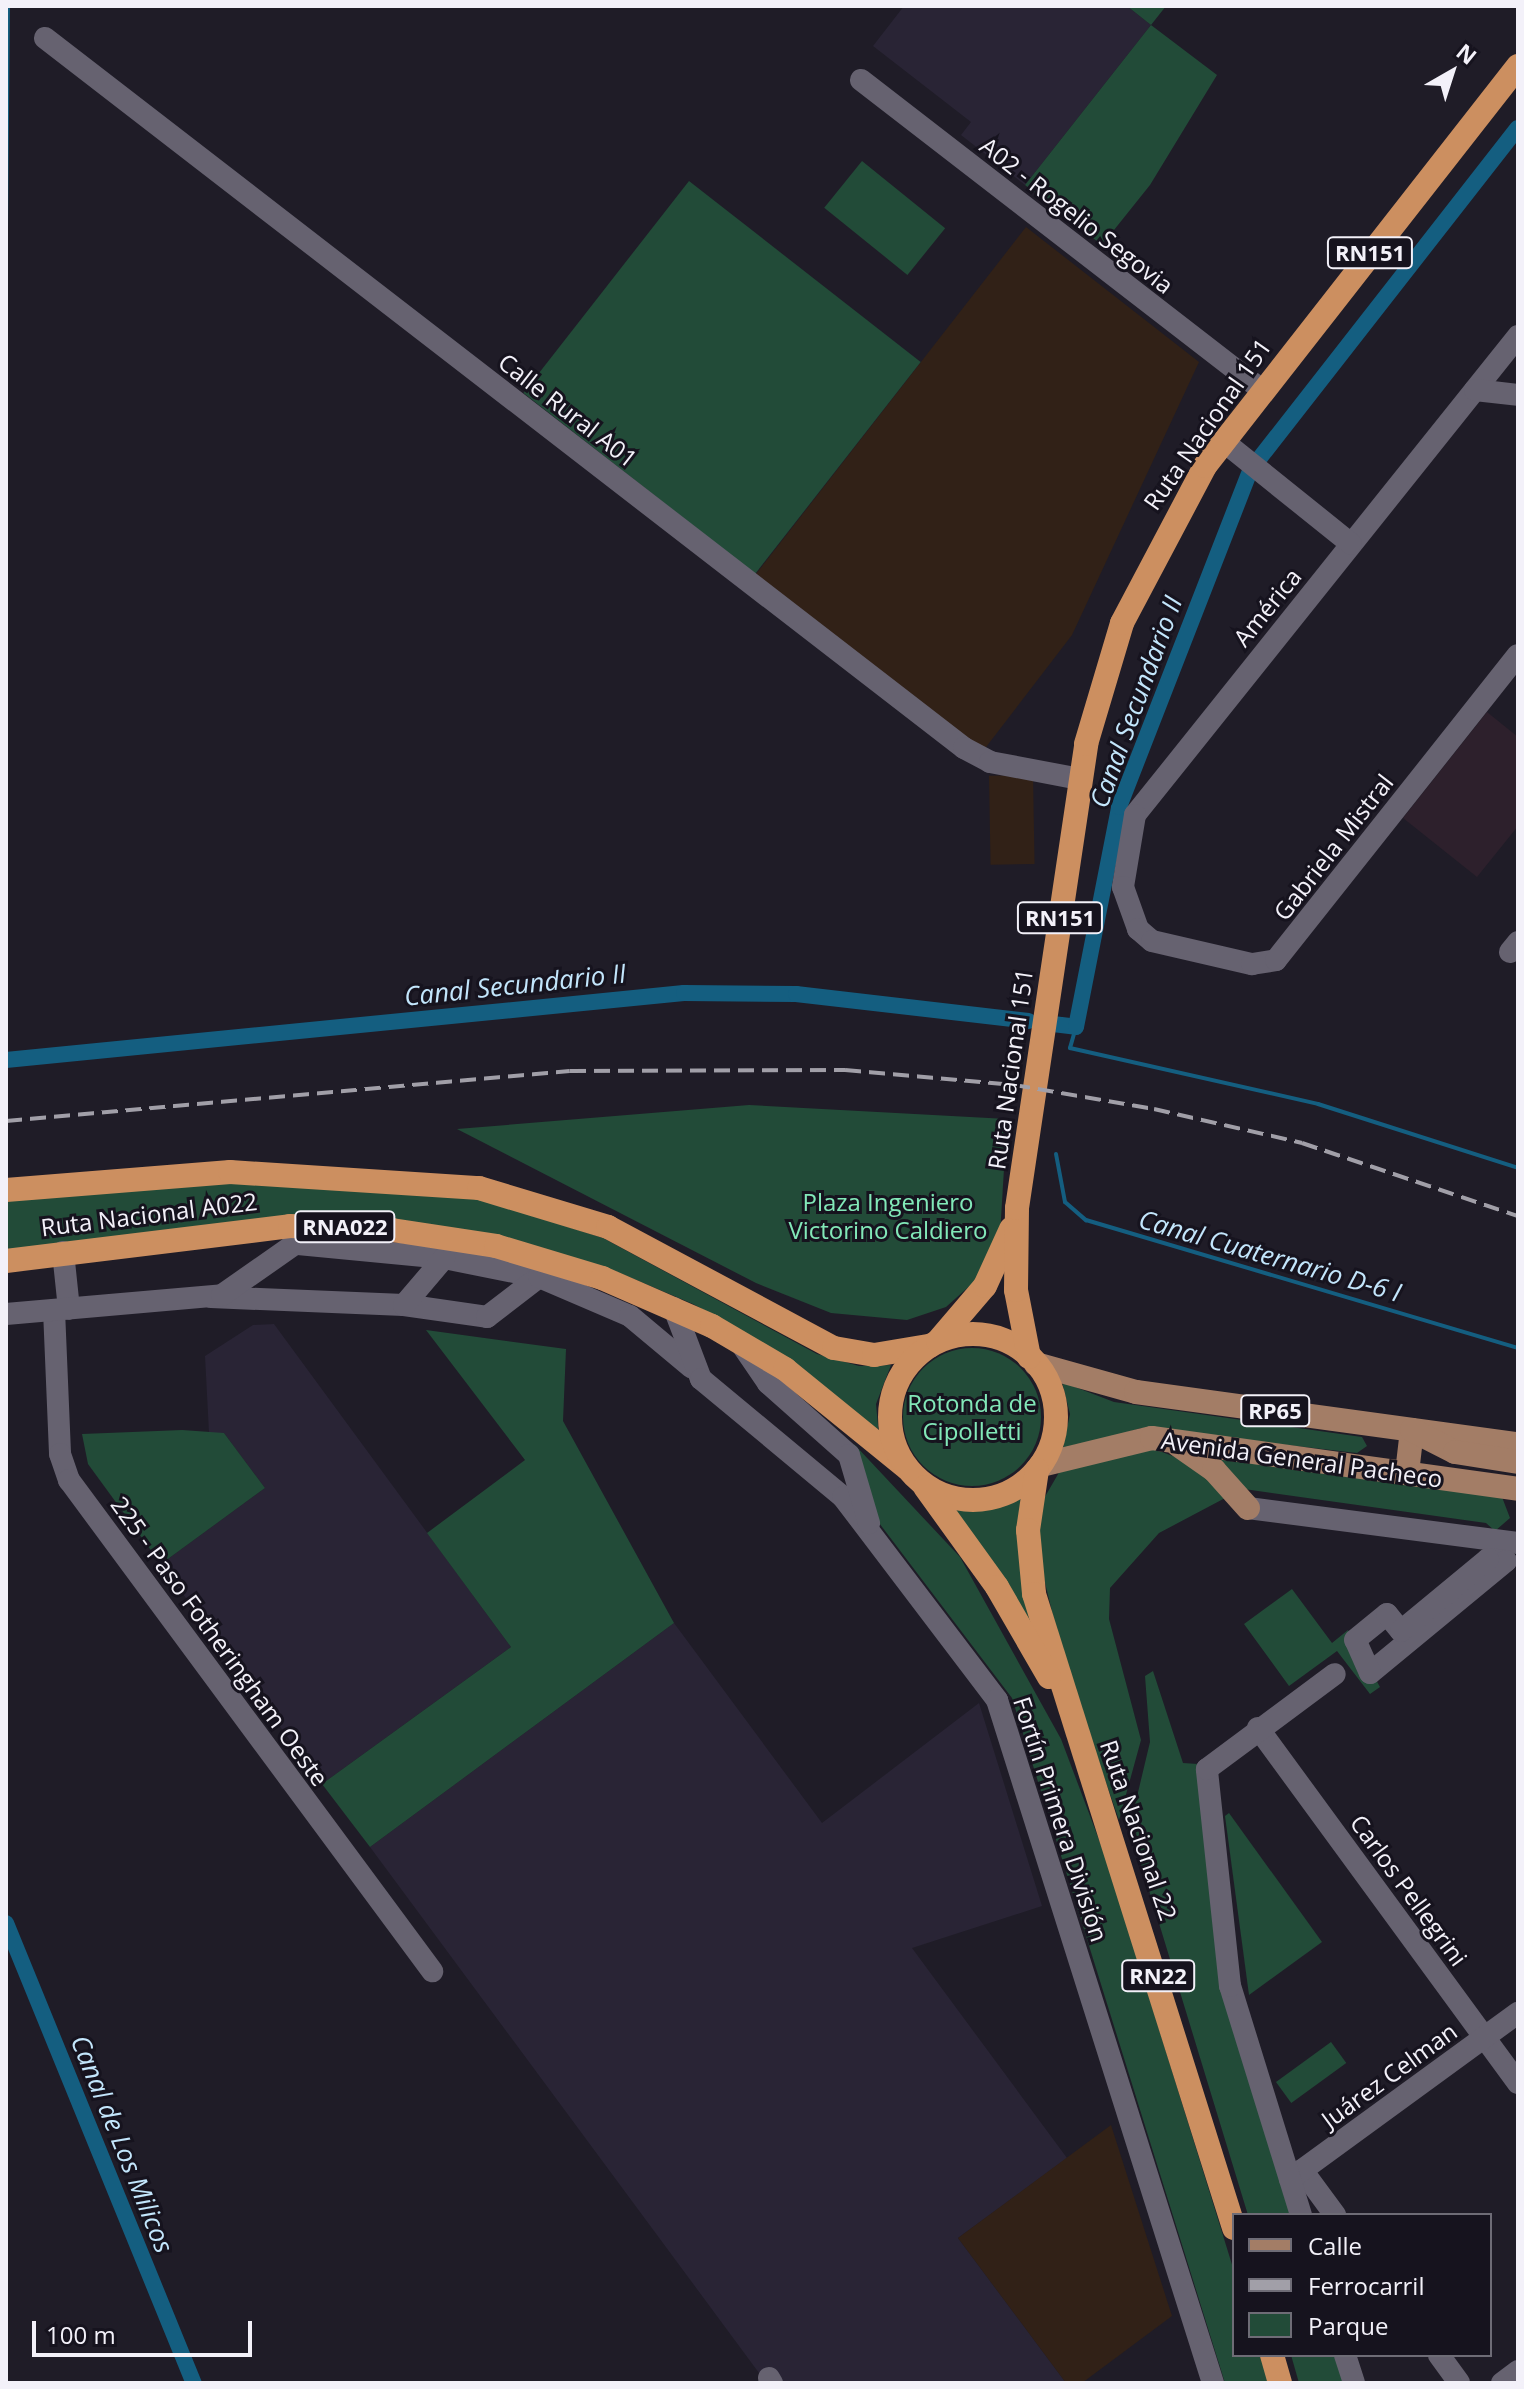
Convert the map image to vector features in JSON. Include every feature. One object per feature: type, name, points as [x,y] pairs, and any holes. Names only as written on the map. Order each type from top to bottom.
[{"type":"highway","name":"Ruta Nacional 151","points":[[1032,1360],[1016,1290],[1017,1208],[1080,779],[1102,680],[1134,592],[1223,441],[1518,66]]},
{"type":"highway","name":"Ruta Nacional A022","points":[[6,1190],[230,1172],[479,1188],[594,1221],[834,1348],[874,1355],[933,1344]]},
{"type":"highway","name":"Ruta Nacional 151","points":[[933,1344],[993,1273],[1017,1208]]},
{"type":"highway","name":"Ruta Nacional A022","points":[[6,1261],[216,1230],[322,1225],[496,1246],[674,1308],[739,1340],[913,1474]]},
{"type":"highway","points":[[933,1344],[982,1335],[1032,1360]]},
{"type":"highway","name":"RN22","points":[[913,1474],[893,1441],[890,1410],[898,1380],[933,1344]]},
{"type":"highway","name":"RN22","points":[[1032,1360],[1055,1406],[1054,1436],[1039,1468]]},
{"type":"highway","points":[[913,1474],[972,1500],[1002,1495],[1039,1468]]},
{"type":"highway","name":"Ruta Nacional 22","points":[[1039,1468],[1030,1574],[1074,1725],[1232,2222]]},
{"type":"highway","name":"Ruta Nacional 22","points":[[913,1474],[997,1587],[1074,1725]]},
{"type":"highway","points":[[1273,2357],[1280,2383]]},
{"type":"main road","name":"Avenida General Pacheco","points":[[1032,1360],[1136,1392],[1518,1444]]},
{"type":"main road","points":[[1407,1473],[1412,1430],[1455,1452],[1518,1462]]},
{"type":"main road","name":"Avenida General Pacheco","points":[[1039,1468],[1152,1438],[1518,1489]]},
{"type":"main road","points":[[1152,1438],[1205,1462],[1248,1508]]},
{"type":"street","name":"Calle Rural A01","points":[[45,38],[964,748],[990,762],[1080,779]]},
{"type":"street","name":"A02 - Rogelio Segovia","points":[[861,80],[1262,390]]},
{"type":"street","name":"América","points":[[1141,933],[1123,887],[1135,815],[1518,336]]},
{"type":"street","points":[[1475,390],[1518,395]]},
{"type":"street","points":[[1223,441],[1351,544]]},
{"type":"street","name":"Gabriela Mistral","points":[[1141,933],[1252,964],[1276,960],[1514,667]]},
{"type":"street","points":[[211,1297],[242,1286],[322,1225]]},
{"type":"street","name":"Fortín Primera División","points":[[298,1244],[444,1258],[539,1277],[630,1316],[820,1480],[871,1532],[1002,1711],[1213,2383]]},
{"type":"street","name":"225 - Paso Fotheringham Oeste","points":[[63,1252],[60,1454],[69,1480],[432,1971]]},
{"type":"street","points":[[404,1305],[444,1258]]},
{"type":"street","points":[[6,1314],[211,1297],[404,1305],[487,1317],[539,1277]]},
{"type":"street","points":[[674,1308],[694,1370]]},
{"type":"street","points":[[739,1340],[768,1383],[843,1446],[844,1465],[820,1480]]},
{"type":"street","name":"Fortín Primera División","points":[[843,1446],[871,1532]]},
{"type":"street","points":[[1248,1508],[1518,1543]]},
{"type":"street","points":[[1488,1559],[1506,1561],[1370,1673],[1355,1640],[1387,1614],[1401,1631],[1488,1559]]},
{"type":"street","points":[[1301,2213],[1296,2174],[1230,1986],[1208,1765],[1335,1674]]},
{"type":"street","name":"Carlos Pellegrini","points":[[1258,1728],[1518,2083]]},
{"type":"street","name":"Juárez Celman","points":[[1296,2174],[1518,2013]]},
{"type":"street","points":[[1296,2174],[1333,2213]]},
{"type":"street","points":[[1346,2357],[1354,2383]]},
{"type":"street","points":[[1440,2357],[1459,2383]]},
{"type":"street","points":[[1502,2383],[1518,2371]]},
{"type":"shaded area","points":[[904,6],[1127,6],[1151,25],[1025,185],[961,135],[971,122],[873,46]]},
{"type":"shaded area","points":[[1026,227],[1199,362],[1072,635],[983,751],[756,574]]},
{"type":"shaded area","points":[[1487,712],[1518,737],[1518,826],[1477,877],[1403,818]]},
{"type":"shaded area","points":[[1033,775],[1035,864],[991,865],[989,776]]},
{"type":"shaded area","points":[[274,1324],[511,1647],[322,1784],[161,1564],[265,1488],[224,1433],[209,1433],[205,1356],[253,1325]]},
{"type":"shaded area","points":[[674,1623],[822,1823],[979,1703],[1042,1906],[912,1948],[1067,2158],[958,2238],[1066,2383],[765,2381],[370,1847]]},
{"type":"shaded area","points":[[1111,2125],[1172,2316],[1082,2383],[1066,2383],[958,2238]]},
{"type":"green space","points":[[1127,6],[1166,6],[1151,25]]},
{"type":"green space","points":[[1151,25],[1217,75],[1150,185],[1102,245],[1025,185]]},
{"type":"green space","points":[[862,161],[945,228],[907,275],[824,208]]},
{"type":"green space","points":[[689,181],[921,362],[755,574],[523,393]]},
{"type":"green space","name":"Plaza Ingeniero Victorino Caldiero","points":[[749,1105],[1007,1119],[1000,1235],[974,1282],[946,1307],[907,1320],[831,1313],[756,1283],[457,1129]]},
{"type":"green space","points":[[245,1182],[463,1193],[603,1238],[817,1354],[859,1366],[891,1365],[876,1404],[879,1436],[732,1325],[693,1304],[615,1271],[405,1221],[278,1217],[6,1253],[6,1199]]},
{"type":"green space","points":[[426,1330],[566,1349],[563,1421],[674,1623],[370,1847],[322,1784],[511,1647],[427,1533],[525,1460]]},
{"type":"green space","name":"Rotonda de Cipolletti","points":[[972,1348],[998,1354],[1021,1368],[1035,1391],[1041,1417],[1035,1443],[1021,1466],[998,1480],[972,1486],[946,1480],[923,1466],[909,1443],[903,1417],[909,1391],[923,1368],[946,1354]]},
{"type":"green space","points":[[1062,1382],[1114,1402],[1362,1437],[1367,1446],[1357,1453],[1141,1428],[1062,1452],[1070,1414]]},
{"type":"green space","points":[[182,1430],[224,1433],[265,1488],[161,1564],[88,1464],[82,1434]]},
{"type":"green space","points":[[854,1444],[960,1557],[1061,1739],[1107,1861],[1232,2265],[1232,2357],[1261,2357],[1269,2383],[1225,2383],[1012,1698],[873,1515]]},
{"type":"green space","points":[[1154,1449],[1186,1461],[1227,1497],[1159,1533],[1110,1588],[1109,1619],[1141,1740],[1119,1820],[1064,1661],[1040,1562],[1039,1507],[1061,1469]]},
{"type":"green space","points":[[1203,1453],[1502,1497],[1510,1518],[1495,1531],[1486,1523],[1244,1489]]},
{"type":"green space","points":[[1021,1499],[1017,1527],[1045,1655],[954,1508]]},
{"type":"green space","points":[[1292,1589],[1332,1643],[1348,1630],[1380,1687],[1370,1694],[1337,1651],[1289,1686],[1244,1624]]},
{"type":"green space","points":[[1153,1671],[1183,1763],[1198,1764],[1221,1974],[1293,2213],[1247,2213],[1137,1851],[1135,1805],[1150,1742],[1145,1676]]},
{"type":"green space","points":[[1229,1813],[1322,1942],[1249,1995],[1225,1816]]},
{"type":"green space","points":[[1331,2042],[1346,2063],[1291,2103],[1276,2082]]},
{"type":"green space","points":[[1292,2357],[1339,2357],[1347,2383],[1299,2383]]},
{"type":"waterway","points":[[6,230],[8,6]]},
{"type":"waterway","name":"Canal Secundario II","points":[[1259,459],[1518,128]]},
{"type":"waterway","name":"Canal Secundario II","points":[[1053,1024],[1076,1027],[1119,807],[1249,473]]},
{"type":"waterway","name":"Canal Secundario II","points":[[6,1060],[684,993],[796,994],[1028,1021]]},
{"type":"waterway","points":[[1076,1027],[1070,1048],[1318,1104],[1518,1168]]},
{"type":"waterway","name":"Canal Cuaternario D-6 I","points":[[1056,1154],[1065,1202],[1086,1220],[1518,1348]]},
{"type":"waterway","name":"Canal de Los Milicos","points":[[6,1923],[194,2383]]},
{"type":"railway","points":[[6,1121],[570,1071],[845,1070],[1014,1085],[1154,1109],[1302,1143],[1518,1216]]}]
